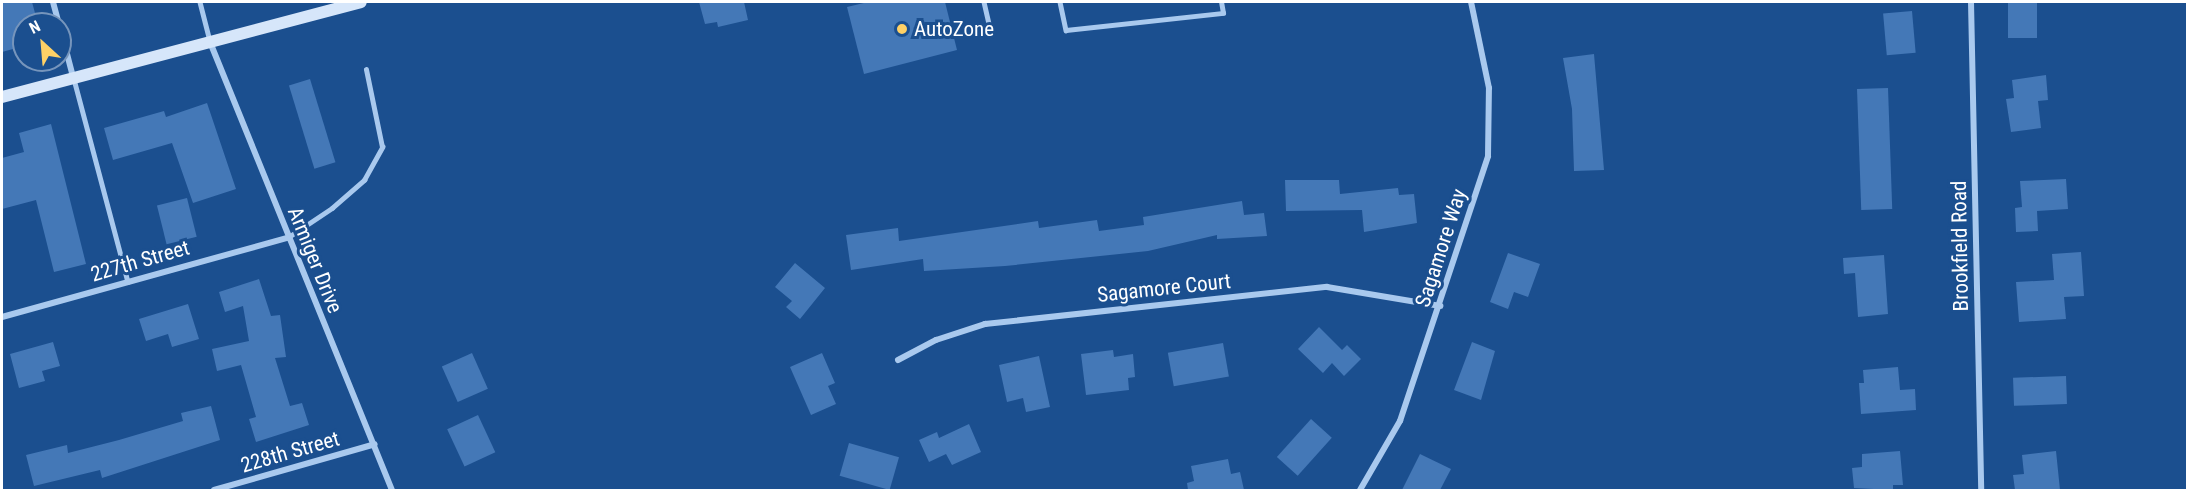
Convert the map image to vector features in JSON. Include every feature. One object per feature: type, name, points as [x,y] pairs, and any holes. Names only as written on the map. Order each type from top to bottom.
[{"type":"main road","points":[[2,97],[73,76],[361,2]]},
{"type":"street","name":"Sagamore Way","points":[[1360,490],[1400,422],[1488,156],[1489,88],[1471,2]]},
{"type":"street","name":"Brookfield Road","points":[[1971,2],[1981,490]]},
{"type":"street","name":"Armiger Drive","points":[[210,41],[287,238],[375,444],[392,490]]},
{"type":"street","points":[[72,72],[73,76]]},
{"type":"street","name":"227th Street","points":[[2,317],[287,238]]},
{"type":"street","name":"Sagamore Court","points":[[898,360],[936,340],[985,324],[1327,287],[1440,306]]},
{"type":"street","name":"228th Street","points":[[214,490],[375,444]]},
{"type":"lane","points":[[200,2],[210,41]]},
{"type":"lane","points":[[984,2],[990,27]]},
{"type":"lane","points":[[1060,2],[1066,30],[1223,13],[1221,2]]},
{"type":"lane","points":[[287,238],[332,208],[364,180],[382,147],[366,70]]},
{"type":"lane","points":[[73,76],[128,282]]},
{"type":"building","points":[[2,2],[32,2],[35,12],[12,12],[12,49],[2,52]]},
{"type":"building","points":[[699,2],[744,2],[748,20],[718,27],[717,22],[705,24]]},
{"type":"building","name":"AutoZone","points":[[868,2],[945,2],[957,50],[864,74],[847,7]]},
{"type":"building","points":[[2008,2],[2037,2],[2037,38],[2008,38]]},
{"type":"building","points":[[1912,11],[1916,53],[1887,55],[1883,14]]},
{"type":"building","points":[[1594,54],[1604,170],[1574,171],[1572,109],[1563,58]]},
{"type":"building","points":[[2046,75],[2048,100],[2038,101],[2041,128],[2011,132],[2006,99],[2014,98],[2012,80]]},
{"type":"building","points":[[310,79],[335,162],[314,169],[289,85]]},
{"type":"building","points":[[1888,88],[1892,209],[1861,210],[1857,89]]},
{"type":"building","points":[[207,103],[236,189],[193,203],[172,143],[113,160],[104,128],[164,111],[166,117]]},
{"type":"building","points":[[51,124],[86,264],[54,272],[36,200],[2,209],[2,158],[24,152],[19,133]]},
{"type":"building","points":[[2066,179],[2068,209],[2037,211],[2038,231],[2016,232],[2015,208],[2022,207],[2020,181]]},
{"type":"building","points":[[1285,180],[1339,180],[1340,194],[1398,188],[1399,195],[1414,194],[1417,223],[1364,232],[1362,210],[1286,211]]},
{"type":"building","points":[[187,198],[197,237],[167,244],[157,205]]},
{"type":"building","points":[[1242,201],[1244,215],[1264,213],[1267,236],[1217,239],[1217,235],[1148,251],[1005,266],[924,271],[923,259],[851,270],[846,235],[898,228],[899,241],[1038,221],[1039,228],[1097,220],[1099,231],[1144,225],[1143,217]]},
{"type":"building","points":[[2081,252],[2084,296],[2064,297],[2066,319],[2019,322],[2016,282],[2054,280],[2052,254]]},
{"type":"building","points":[[1508,253],[1540,264],[1528,297],[1514,292],[1508,309],[1490,302]]},
{"type":"building","points":[[1884,255],[1888,314],[1858,317],[1855,273],[1844,274],[1843,258]]},
{"type":"building","points":[[795,263],[825,288],[800,319],[786,307],[792,301],[775,287]]},
{"type":"building","points":[[259,279],[271,316],[280,315],[286,357],[275,358],[290,406],[302,403],[309,425],[256,442],[249,419],[256,417],[241,365],[217,371],[212,349],[249,341],[243,306],[225,312],[219,292]]},
{"type":"building","points":[[188,304],[199,339],[172,347],[168,334],[146,341],[139,319]]},
{"type":"building","points":[[1319,327],[1342,350],[1347,345],[1361,359],[1344,376],[1332,363],[1323,373],[1298,349]]},
{"type":"building","points":[[53,342],[60,366],[42,371],[45,381],[19,388],[10,354]]},
{"type":"building","points":[[1472,342],[1495,351],[1481,400],[1454,390]]},
{"type":"building","points":[[1223,343],[1229,376],[1174,386],[1168,353]]},
{"type":"building","points":[[1113,350],[1114,357],[1133,354],[1135,377],[1128,378],[1129,390],[1086,395],[1081,354]]},
{"type":"building","points":[[472,353],[488,389],[458,402],[442,366]]},
{"type":"building","points":[[822,353],[835,383],[828,386],[836,404],[811,415],[790,367]]},
{"type":"building","points":[[1039,356],[1050,407],[1026,412],[1023,398],[1007,402],[999,365]]},
{"type":"building","points":[[1898,367],[1900,390],[1915,389],[1916,410],[1861,414],[1859,383],[1864,383],[1863,370]]},
{"type":"building","points":[[2066,376],[2067,404],[2014,406],[2013,378]]},
{"type":"building","points":[[211,406],[220,440],[102,478],[100,470],[34,486],[26,455],[67,445],[68,453],[119,440],[183,421],[181,413]]},
{"type":"building","points":[[478,415],[495,452],[465,467],[447,429]]},
{"type":"building","points":[[1311,419],[1332,438],[1298,476],[1277,457]]},
{"type":"building","points":[[969,424],[981,452],[952,465],[946,454],[929,462],[919,440],[937,432],[939,438]]},
{"type":"building","points":[[849,443],[899,457],[890,490],[840,476]]},
{"type":"building","points":[[1900,451],[1903,485],[1893,485],[1893,490],[1854,488],[1852,468],[1862,467],[1862,454]]},
{"type":"building","points":[[2056,451],[2060,490],[2015,490],[2013,475],[2024,474],[2022,455]]},
{"type":"building","points":[[1420,454],[1451,469],[1440,490],[1402,490]]},
{"type":"building","points":[[1228,459],[1231,474],[1240,472],[1244,490],[1188,490],[1187,483],[1194,481],[1191,466]]},
{"type":"place","name":"AutoZone","points":[[902,29]]}]
